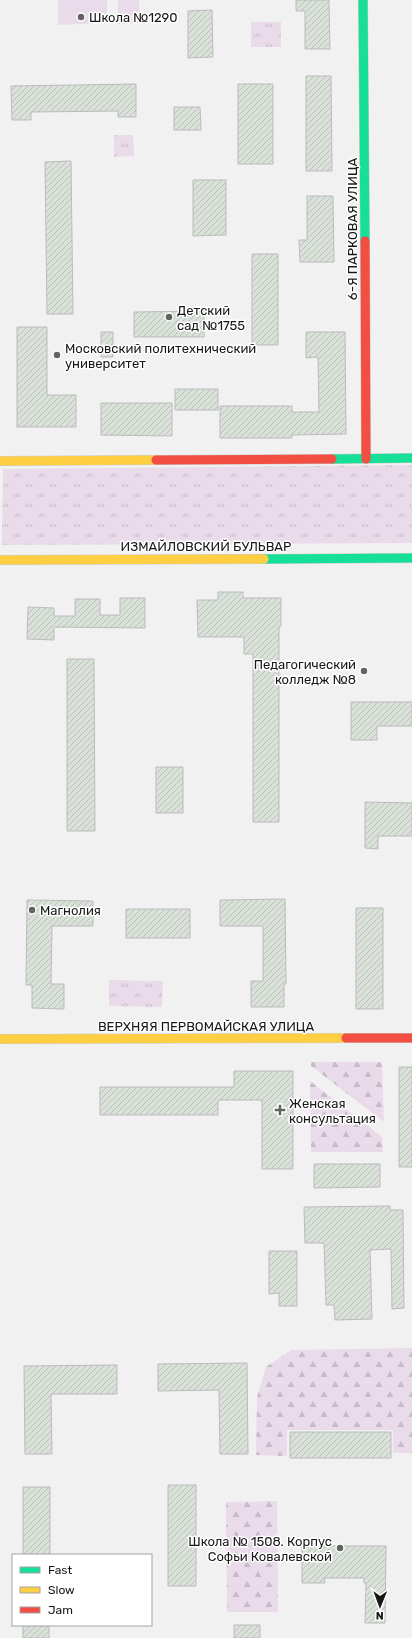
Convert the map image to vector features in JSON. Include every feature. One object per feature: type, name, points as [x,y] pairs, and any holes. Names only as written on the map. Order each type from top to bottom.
[{"type":"street","name":"6-Я ПАРКОВАЯ УЛИЦА","points":[[363,0],[366,458]]},
{"type":"street","points":[[0,461],[412,458]]},
{"type":"street","name":"ИЗМАЙЛОВСКИЙ БУЛЬВАР","points":[[0,560],[412,558]]},
{"type":"street","name":"ВЕРХНЯЯ ПЕРВОМАЙСКАЯ УЛИЦА","points":[[0,1039],[412,1038]]},
{"type":"green space","points":[[58,0],[107,0],[107,23],[58,25]]},
{"type":"green space","points":[[118,0],[139,0],[140,23],[118,24]]},
{"type":"green space","points":[[251,22],[281,22],[281,47],[251,47]]},
{"type":"green space","points":[[114,135],[133,135],[134,156],[114,157]]},
{"type":"green space","points":[[412,465],[412,543],[2,545],[3,469]]},
{"type":"green space","points":[[109,980],[163,981],[162,1007],[109,1006]]},
{"type":"green space","points":[[311,1062],[382,1062],[384,1122],[311,1066]]},
{"type":"green space","points":[[310,1081],[382,1137],[383,1152],[311,1152]]},
{"type":"green space","points":[[412,1348],[412,1453],[393,1453],[393,1430],[287,1430],[287,1456],[256,1455],[257,1397],[266,1367],[291,1350]]},
{"type":"green space","points":[[277,1501],[278,1612],[227,1612],[226,1502]]},
{"type":"building","points":[[296,0],[329,0],[330,49],[305,49],[305,11],[296,11]]},
{"type":"building","points":[[212,10],[213,57],[188,58],[188,11]]},
{"type":"building","points":[[306,76],[331,76],[332,171],[306,171]]},
{"type":"building","points":[[136,84],[136,117],[118,117],[118,111],[31,112],[31,120],[12,120],[11,86]]},
{"type":"building","points":[[238,84],[273,84],[273,164],[238,164]]},
{"type":"building","points":[[174,107],[200,107],[201,130],[174,130]]},
{"type":"building","points":[[71,161],[73,314],[47,314],[45,162]]},
{"type":"building","points":[[193,180],[226,180],[226,235],[193,236]]},
{"type":"building","points":[[307,196],[333,196],[334,262],[300,262],[299,240],[307,240]]},
{"type":"building","points":[[252,254],[278,254],[278,345],[252,345]]},
{"type":"building","points":[[204,311],[204,337],[134,337],[134,312]]},
{"type":"building","points":[[17,327],[47,327],[47,395],[76,395],[76,427],[17,427]]},
{"type":"building","points":[[101,332],[113,332],[113,357],[101,357]]},
{"type":"building","points":[[306,332],[345,332],[346,434],[292,435],[292,438],[220,438],[220,406],[292,406],[292,412],[319,412],[318,357],[306,358]]},
{"type":"building","points":[[175,389],[218,389],[218,410],[175,410]]},
{"type":"building","points":[[101,403],[172,403],[172,436],[101,435]]},
{"type":"building","points":[[218,592],[243,592],[243,598],[281,598],[281,626],[279,626],[279,822],[253,822],[253,654],[244,654],[244,637],[198,637],[197,600],[218,600]]},
{"type":"building","points":[[120,598],[145,598],[145,628],[54,627],[54,640],[27,639],[28,607],[54,608],[54,616],[75,616],[75,599],[100,599],[100,615],[120,615]]},
{"type":"building","points":[[67,659],[94,659],[95,831],[67,831]]},
{"type":"building","points":[[351,702],[412,702],[412,726],[377,726],[377,740],[351,740]]},
{"type":"building","points":[[156,767],[183,767],[183,813],[156,813]]},
{"type":"building","points":[[365,802],[412,803],[412,836],[378,836],[378,849],[365,848]]},
{"type":"building","points":[[285,899],[286,984],[284,984],[284,1007],[251,1007],[251,981],[263,981],[263,926],[220,926],[220,900]]},
{"type":"building","points":[[27,900],[93,901],[93,926],[52,926],[51,984],[64,984],[64,1009],[32,1008],[32,985],[26,985]]},
{"type":"building","points":[[356,908],[383,908],[383,1009],[356,1009]]},
{"type":"building","points":[[126,909],[190,909],[190,938],[126,938]]},
{"type":"building","points":[[399,1067],[412,1067],[412,1167],[399,1167]]},
{"type":"building","points":[[234,1071],[293,1071],[293,1169],[262,1169],[262,1100],[218,1100],[218,1115],[100,1115],[100,1087],[234,1087]]},
{"type":"building","points":[[314,1164],[380,1164],[380,1187],[314,1188]]},
{"type":"building","points":[[390,1206],[390,1210],[403,1210],[404,1308],[392,1309],[391,1249],[370,1250],[372,1319],[335,1320],[334,1305],[326,1305],[324,1243],[305,1243],[304,1207]]},
{"type":"building","points":[[269,1251],[297,1251],[297,1306],[279,1306],[279,1293],[269,1294]]},
{"type":"building","points":[[247,1363],[248,1454],[220,1454],[219,1390],[158,1391],[158,1364]]},
{"type":"building","points":[[117,1365],[117,1394],[51,1394],[52,1454],[25,1454],[24,1366]]},
{"type":"building","points":[[290,1432],[391,1432],[391,1458],[290,1458]]},
{"type":"building","points":[[168,1485],[196,1485],[196,1586],[168,1586]]},
{"type":"building","points":[[23,1487],[50,1487],[50,1554],[23,1554]]},
{"type":"building","points":[[302,1546],[386,1546],[385,1623],[365,1623],[366,1583],[364,1583],[364,1578],[324,1578],[325,1583],[302,1583]]},
{"type":"building","points":[[234,1625],[260,1625],[260,1638],[234,1638]]},
{"type":"building","points":[[23,1626],[49,1626],[49,1638],[23,1638]]},
{"type":"traffic: fast","points":[[363,0],[365,241]]},
{"type":"traffic: fast","points":[[332,459],[412,458]]},
{"type":"traffic: fast","points":[[264,559],[412,558]]},
{"type":"traffic: slow","points":[[0,461],[156,460]]},
{"type":"traffic: slow","points":[[0,560],[264,559]]},
{"type":"traffic: slow","points":[[0,1039],[346,1038]]},
{"type":"traffic: jam","points":[[365,241],[366,459]]},
{"type":"traffic: jam","points":[[156,460],[332,459]]},
{"type":"traffic: jam","points":[[346,1038],[412,1038]]},
{"type":"place","name":"Школа №1290","points":[[81,17]]},
{"type":"place","name":"Детский сад №1755","points":[[169,317]]},
{"type":"place","name":"Московский политехнический университет","points":[[57,355]]},
{"type":"place","name":"Педагогический колледж №8","points":[[364,671]]},
{"type":"place","name":"Магнолия","points":[[32,910]]},
{"type":"place","name":"Женская консультация","points":[[280,1110]]},
{"type":"place","name":"Школа № 1508. Корпус Софьи Ковалевской","points":[[340,1548]]}]
